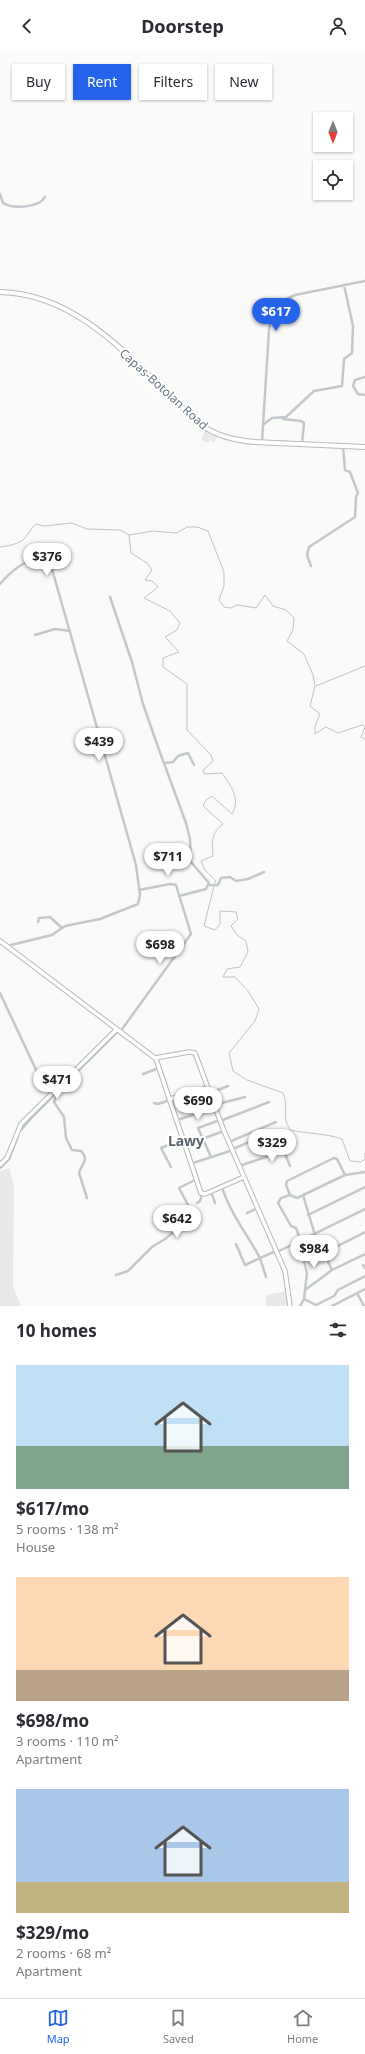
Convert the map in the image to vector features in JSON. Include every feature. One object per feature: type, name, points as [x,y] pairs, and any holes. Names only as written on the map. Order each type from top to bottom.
[{"type":"main road","name":"Capas-Botolan Road","points":[[0,292],[33,297],[74,313],[105,334],[203,426],[230,438],[262,443],[365,447]]},
{"type":"main road","points":[[0,941],[156,1059],[177,1120],[195,1180],[202,1194],[244,1177]]},
{"type":"main road","points":[[0,1165],[7,1158],[21,1124],[116,1030]]},
{"type":"main road","points":[[156,1059],[189,1052],[195,1053],[224,1131],[277,1251],[286,1275],[290,1306]]},
{"type":"main road","points":[[170,1099],[208,1088]]},
{"type":"street","points":[[0,194],[3,203],[10,207],[35,204],[41,202],[45,197]]},
{"type":"street","points":[[262,443],[269,330],[273,312],[284,299],[295,295],[365,281]]},
{"type":"street","points":[[283,419],[314,390],[342,386],[344,359],[352,353],[353,333],[344,285]]},
{"type":"street","points":[[365,377],[355,380],[353,386],[358,394],[365,395]]},
{"type":"street","points":[[264,424],[272,418],[301,421],[304,423],[302,444]]},
{"type":"street","points":[[311,566],[307,554],[309,547],[355,517],[358,492],[350,472],[345,470],[343,446]]},
{"type":"street","points":[[0,584],[12,570],[25,562],[38,556],[49,561],[136,865],[139,890],[139,901],[133,907],[102,918],[62,928],[52,934],[6,946]]},
{"type":"street","points":[[110,597],[132,662],[143,704],[187,828],[190,839],[191,862],[206,878],[208,885]]},
{"type":"street","points":[[34,635],[55,629],[70,632]]},
{"type":"street","points":[[165,763],[173,762],[178,756],[188,753],[194,764]]},
{"type":"street","points":[[208,885],[218,885],[221,878],[230,878],[236,881],[248,879],[264,872]]},
{"type":"street","points":[[120,1032],[190,935],[177,886],[175,884],[139,890]]},
{"type":"street","points":[[179,896],[206,889],[208,885]]},
{"type":"street","points":[[38,922],[39,918],[50,917],[62,928]]},
{"type":"street","points":[[0,993],[38,1074],[53,1093]]},
{"type":"street","points":[[143,1074],[159,1068]]},
{"type":"street","points":[[210,1094],[228,1086]]},
{"type":"street","points":[[56,1089],[58,1093],[54,1102],[64,1117],[68,1142],[72,1150],[81,1151],[85,1156],[85,1162],[79,1173],[87,1198]]},
{"type":"street","points":[[177,1120],[214,1106],[246,1097]]},
{"type":"street","points":[[154,1103],[158,1104],[170,1099]]},
{"type":"street","points":[[211,1157],[198,1128],[269,1102]]},
{"type":"street","points":[[229,1142],[276,1122]]},
{"type":"street","points":[[185,1145],[224,1131]]},
{"type":"street","points":[[190,1164],[233,1149],[258,1138]]},
{"type":"street","points":[[170,1167],[161,1148],[183,1139]]},
{"type":"street","points":[[239,1166],[284,1151],[290,1166]]},
{"type":"street","points":[[345,1175],[337,1159],[334,1158],[287,1181],[286,1185],[290,1195],[295,1198],[345,1175],[365,1172]]},
{"type":"street","points":[[116,1274],[128,1271],[152,1247],[165,1239],[194,1215],[194,1211],[188,1205],[179,1187],[195,1180]]},
{"type":"street","points":[[222,1187],[229,1207],[245,1231],[260,1258],[266,1278]]},
{"type":"street","points":[[308,1215],[365,1188]]},
{"type":"street","points":[[211,1191],[215,1203]]},
{"type":"street","points":[[197,1203],[200,1201],[202,1194]]},
{"type":"street","points":[[290,1195],[282,1198],[278,1203],[291,1226],[296,1228],[303,1248],[302,1254],[307,1273],[304,1299],[300,1306]]},
{"type":"street","points":[[303,1195],[315,1235],[332,1270]]},
{"type":"street","points":[[247,1213],[258,1208]]},
{"type":"street","points":[[236,1244],[244,1264],[247,1265],[260,1258],[301,1242],[365,1209]]},
{"type":"street","points":[[324,1253],[365,1232]]},
{"type":"street","points":[[304,1290],[332,1270],[365,1254]]},
{"type":"street","points":[[304,1299],[316,1305],[333,1297],[338,1290],[365,1276]]},
{"type":"street","points":[[332,1306],[365,1289]]},
{"type":"street","points":[[357,1293],[364,1306]]},
{"type":"shaded area","points":[[205,430],[217,436],[215,443],[210,440],[208,443],[201,440]]},
{"type":"shaded area","points":[[9,1168],[14,1186],[13,1286],[21,1306],[0,1306],[0,1172]]},
{"type":"shaded area","points":[[318,1244],[326,1263],[309,1270],[303,1253],[305,1249]]},
{"type":"shaded area","points":[[287,1291],[289,1306],[266,1306],[266,1295]]},
{"type":"waterway","points":[[0,547],[22,541],[36,524],[44,526],[72,523],[87,529],[120,530],[129,535],[131,553],[147,563],[152,570],[145,580],[152,581],[158,587],[144,598],[170,611],[180,623],[177,630],[165,637],[179,652],[163,658],[163,667],[187,684],[187,730],[211,755],[213,761],[203,770],[204,774],[222,773],[234,793],[236,803],[232,814],[212,796],[206,800],[203,806],[223,824],[214,834],[212,846],[213,856],[201,861],[205,870],[216,881],[215,883]]},
{"type":"waterway","points":[[129,535],[153,531],[177,533],[187,527],[197,527],[208,531],[224,572],[224,586],[219,600],[224,607],[231,608],[237,605],[256,608],[265,595],[273,606],[286,610],[294,618],[293,630],[287,641],[304,654],[313,675],[315,686],[310,706],[320,714],[315,726],[315,734],[326,727],[338,733],[362,725],[365,727],[361,737],[365,739]]},
{"type":"waterway","points":[[316,686],[365,666]]},
{"type":"waterway","points":[[214,886],[204,926],[215,930],[220,924],[220,911],[236,912],[238,919],[231,926],[237,935],[246,941],[248,952],[240,967],[227,969],[223,977],[235,977],[248,991],[259,1009],[255,1021],[229,1053],[233,1071],[247,1080],[283,1093],[286,1103],[285,1115],[290,1130],[342,1139],[350,1161],[361,1162],[365,1159],[365,1153]]},
{"type":"waterway","points":[[20,1131],[117,1032]]},
{"type":"waterway","points":[[0,1168],[9,1159],[18,1136]]},
{"type":"district","name":"Lawy","points":[[186,1140]]}]
